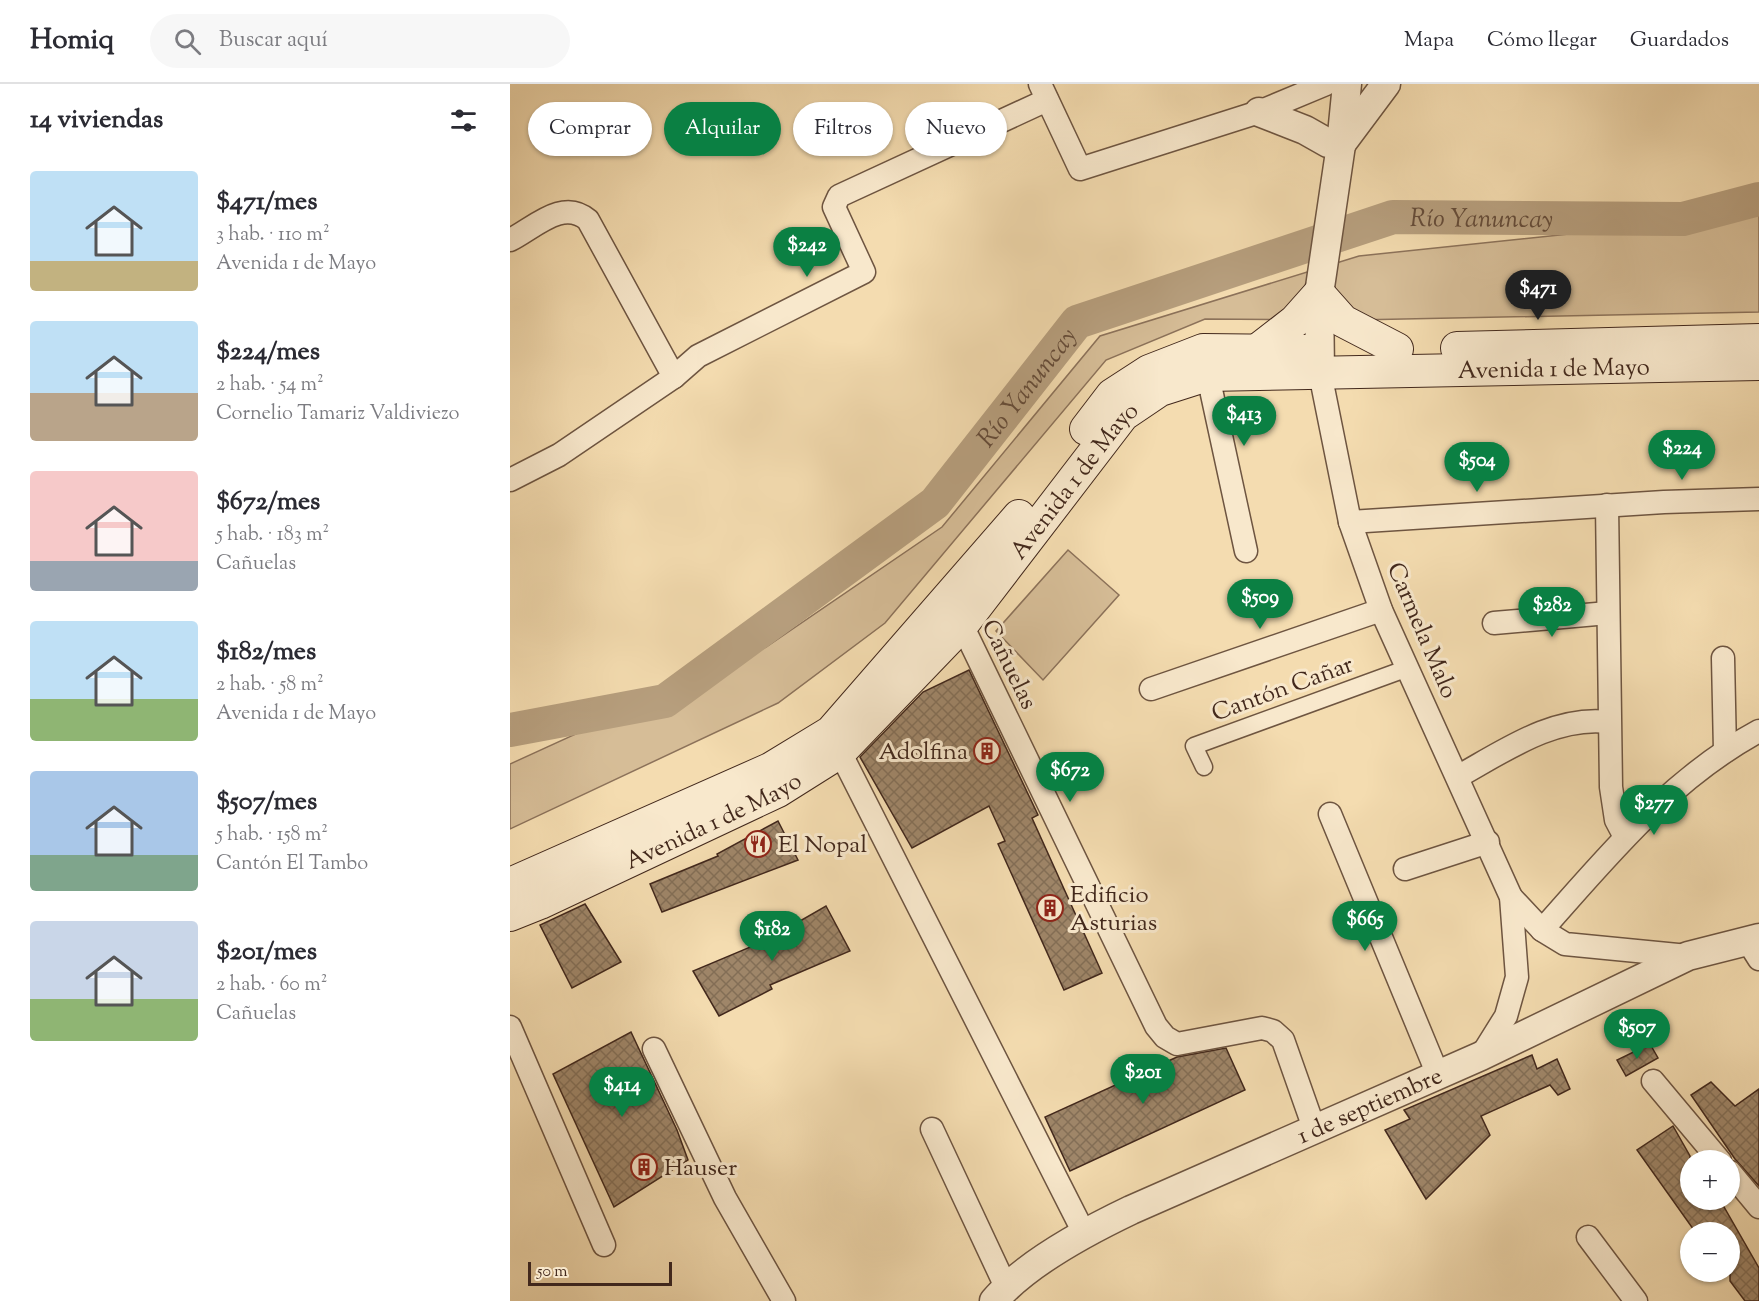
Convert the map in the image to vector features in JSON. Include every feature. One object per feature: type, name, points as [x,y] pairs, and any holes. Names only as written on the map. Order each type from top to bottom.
[{"type":"main road","points":[[1255,351],[1295,321],[1320,291],[1342,321],[1398,349]]},
{"type":"main road","name":"Avenida 1 de Mayo","points":[[510,915],[778,791],[840,752],[954,615],[1003,538],[1112,395],[1149,371],[1255,351],[1319,362],[1398,349],[1759,340]]},
{"type":"main road","name":"Avenida 1 de Mayo","points":[[1205,362],[1759,364]]},
{"type":"main road","name":"Avenida 1 de Mayo","points":[[510,884],[770,769],[831,732],[954,615]]},
{"type":"street","points":[[510,480],[559,455],[674,377],[698,356],[864,272],[836,214],[834,207],[839,196],[1043,92],[1080,169],[1259,112],[1326,84]]},
{"type":"street","points":[[1319,362],[1320,291],[1341,145],[1347,84]]},
{"type":"street","points":[[1341,145],[1386,84]]},
{"type":"street","points":[[1259,112],[1305,130],[1328,143],[1341,145]]},
{"type":"street","points":[[510,240],[558,212],[568,210],[588,220],[674,377]]},
{"type":"street","points":[[1205,362],[1246,551]]},
{"type":"street","name":"Carmela Malo","points":[[1319,362],[1350,522],[1381,610],[1459,776],[1511,897],[1517,977],[1506,1016],[1481,1056]]},
{"type":"street","points":[[1350,522],[1607,505],[1759,499]]},
{"type":"street","points":[[1607,505],[1609,722],[1613,798],[1616,820],[1625,837]]},
{"type":"street","points":[[1151,689],[1381,610]]},
{"type":"street","points":[[1494,623],[1608,613]]},
{"type":"street","name":"Cañuelas","points":[[954,615],[1156,1026],[1165,1037],[1177,1044],[1262,1028],[1273,1031],[1283,1040],[1314,1128]]},
{"type":"street","points":[[1723,658],[1725,751]]},
{"type":"street","name":"Cantón Cañar","points":[[1204,767],[1194,746],[1408,668]]},
{"type":"street","points":[[1459,776],[1538,734],[1588,720],[1609,722]]},
{"type":"street","points":[[1542,930],[1625,837],[1681,783],[1725,751],[1759,731]]},
{"type":"street","points":[[840,752],[1084,1233]]},
{"type":"street","points":[[1330,814],[1438,1075]]},
{"type":"street","points":[[1405,869],[1488,842]]},
{"type":"street","name":"Carmela Malo","points":[[1511,897],[1542,930],[1565,944],[1688,956]]},
{"type":"street","name":"1 de septiembre","points":[[1000,1294],[1084,1233],[1314,1128],[1481,1056],[1688,956],[1755,946]]},
{"type":"street","points":[[510,1027],[604,1245]]},
{"type":"street","points":[[654,1049],[725,1198],[784,1301]]},
{"type":"street","points":[[1653,1081],[1711,1150]]},
{"type":"street","points":[[932,1129],[1000,1294]]},
{"type":"street","points":[[1740,1184],[1759,1207]]},
{"type":"street","points":[[1588,1237],[1636,1301]]},
{"type":"shaded area","points":[[1759,214],[1759,312],[1355,320],[1205,319],[1106,360],[885,623],[778,703],[510,829],[510,764],[766,647],[942,527],[1100,336],[1359,256]]},
{"type":"shaded area","points":[[1068,550],[1119,595],[1043,680],[996,631]]},
{"type":"building","points":[[969,670],[1038,815],[1032,818],[1102,973],[1064,990],[998,844],[1005,841],[989,806],[912,848],[860,757],[923,692]]},
{"type":"building","points":[[778,821],[798,860],[662,912],[650,884],[718,856],[717,854]]},
{"type":"building","points":[[585,904],[621,962],[572,988],[540,925]]},
{"type":"building","points":[[826,906],[850,951],[770,985],[772,989],[719,1016],[693,971],[767,940]]},
{"type":"building","points":[[631,1032],[677,1130],[688,1160],[614,1207],[553,1074]]},
{"type":"building","points":[[1650,1044],[1658,1058],[1626,1076],[1617,1060]]},
{"type":"building","points":[[1226,1048],[1245,1090],[1070,1171],[1045,1117],[1177,1057]]},
{"type":"building","points":[[1532,1055],[1537,1069],[1557,1059],[1570,1089],[1558,1095],[1550,1085],[1481,1116],[1490,1135],[1426,1199],[1385,1130],[1410,1119],[1404,1110]]},
{"type":"building","points":[[1711,1082],[1735,1106],[1759,1089],[1759,1186],[1740,1165],[1740,1150],[1729,1150],[1691,1095]]},
{"type":"building","points":[[1673,1126],[1687,1150],[1680,1150],[1680,1210],[1726,1210],[1733,1222],[1688,1222],[1637,1150]]},
{"type":"building","points":[[1740,1235],[1759,1268],[1759,1301],[1745,1301],[1731,1282],[1740,1282]]},
{"type":"waterway","name":"Río Yanuncay","points":[[510,730],[665,701],[935,503],[1077,322],[1393,217],[1683,219],[1759,199]]},
{"type":"place","name":"Adolfina","points":[[987,751]]},
{"type":"place","name":"El Nopal","points":[[758,844]]},
{"type":"place","name":"Edificio Asturias","points":[[1050,908]]},
{"type":"place","name":"Hauser","points":[[644,1167]]}]
